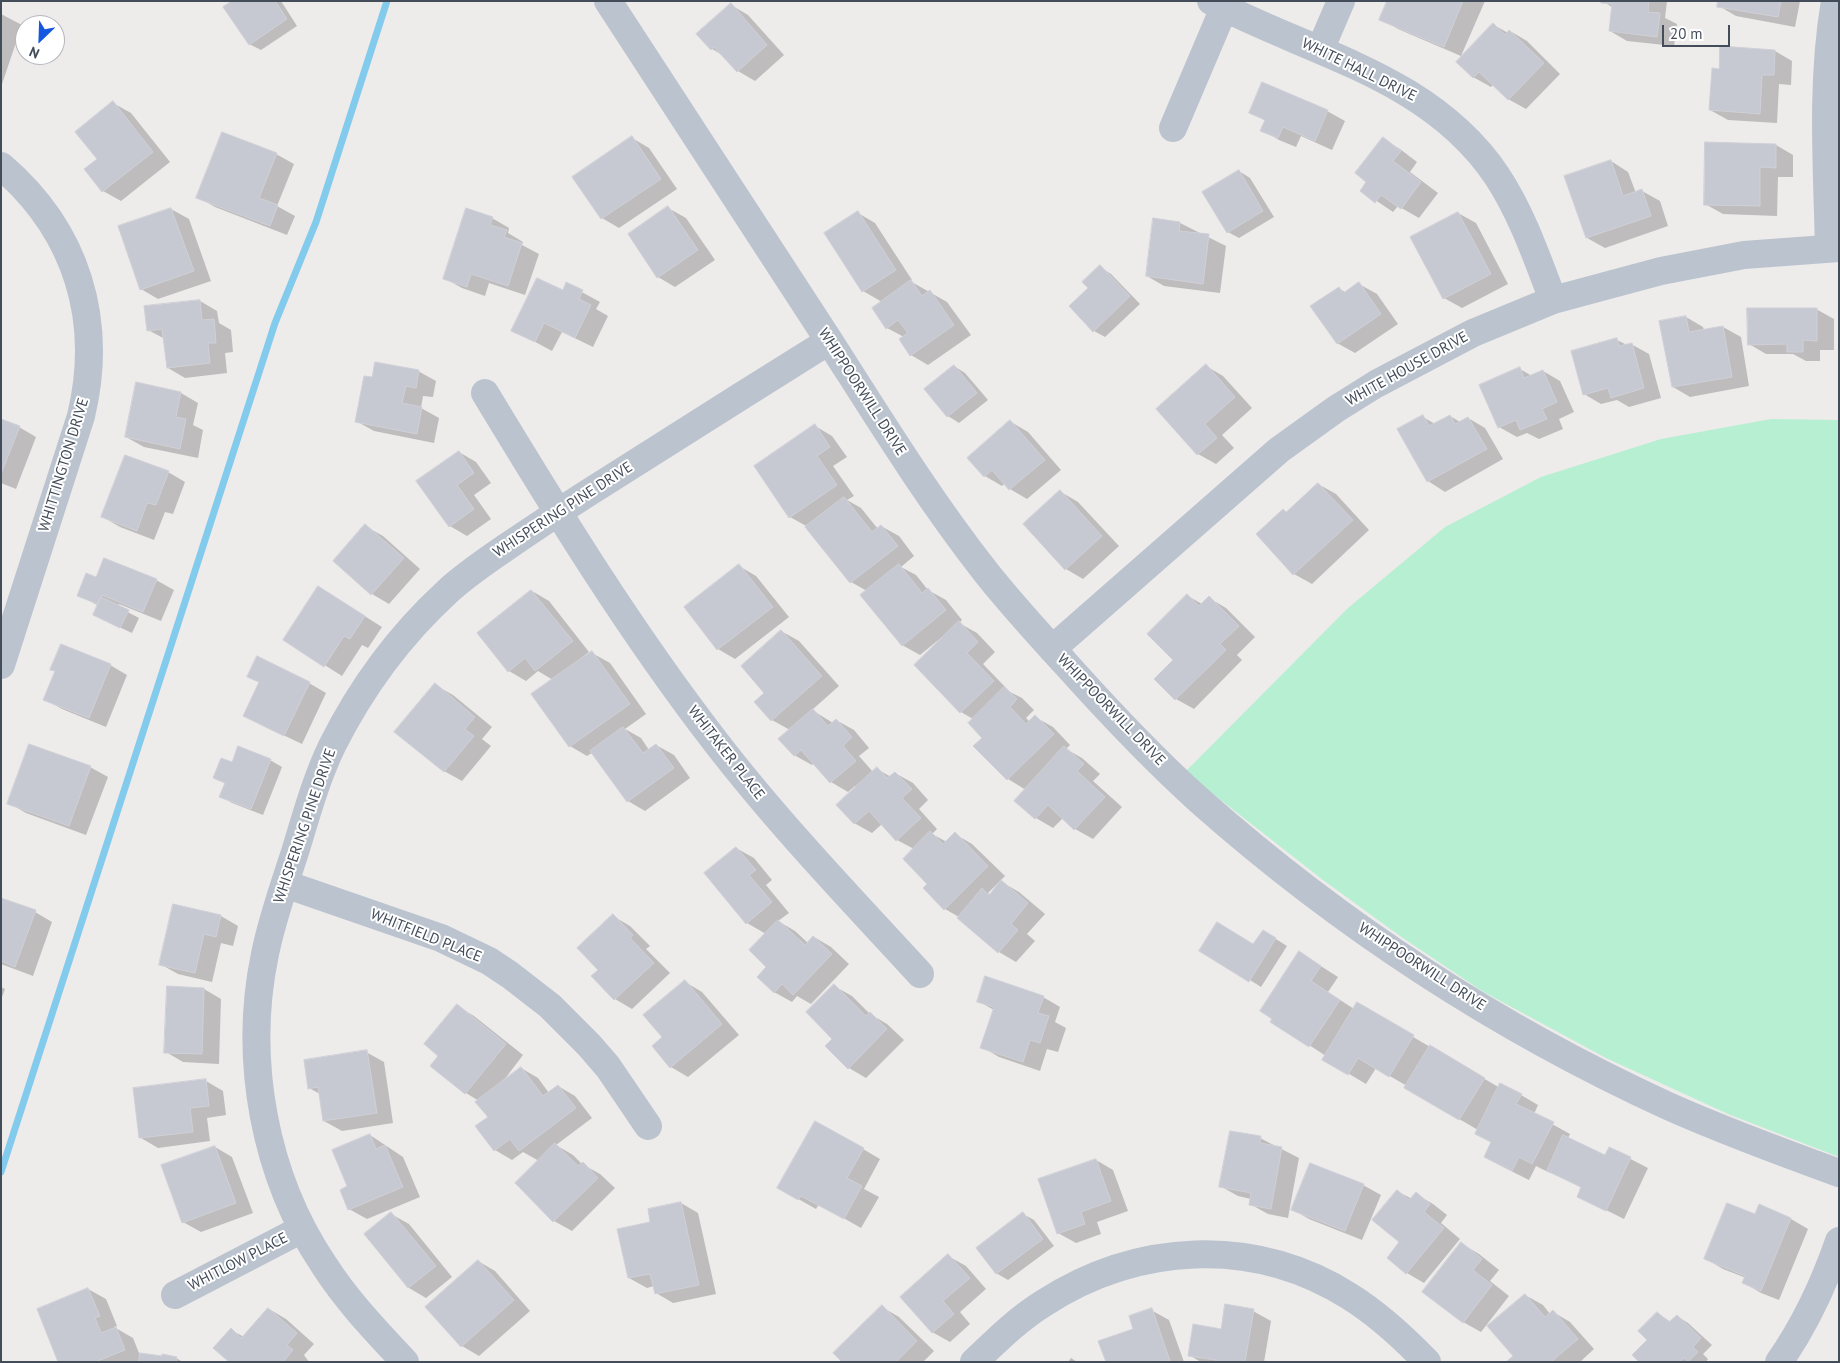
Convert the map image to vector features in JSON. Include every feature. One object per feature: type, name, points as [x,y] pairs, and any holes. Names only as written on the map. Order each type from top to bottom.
[{"type":"street","name":"WHIPPOORWILL DRIVE","points":[[608,1],[890,437],[958,536],[989,576],[1052,649],[1109,711],[1198,799],[1336,911],[1415,966],[1506,1022],[1610,1078],[1668,1106],[1745,1139],[1839,1173]]},
{"type":"street","points":[[1320,50],[1340,1]]},
{"type":"street","points":[[1834,248],[1825,102],[1835,1]]},
{"type":"street","points":[[1173,128],[1217,5]]},
{"type":"street","name":"WHITE HALL DRIVE","points":[[1217,5],[1378,76],[1418,99],[1442,116],[1473,146],[1497,176],[1511,200],[1535,251],[1552,300]]},
{"type":"street","name":"WHITTINGTON DRIVE","points":[[1,166],[34,198],[61,236],[82,291],[89,348],[88,383],[81,416],[1,665]]},
{"type":"street","name":"WHITE HOUSE DRIVE","points":[[1052,649],[1252,473],[1312,426],[1376,384],[1472,332],[1552,300],[1631,278],[1696,263],[1744,255],[1834,248]]},
{"type":"street","name":"WHISPERING PINE DRIVE","points":[[405,1362],[374,1329],[337,1284],[302,1229],[284,1191],[269,1138],[262,1103],[257,1046],[257,1010],[264,959],[307,811],[331,748],[350,712],[382,663],[415,624],[449,590],[475,569],[557,512],[829,341]]},
{"type":"street","name":"WHITAKER PLACE","points":[[485,393],[557,512],[620,607],[715,741],[760,797],[920,974]]},
{"type":"street","name":"WHITFIELD PLACE","points":[[285,884],[441,938],[489,961],[550,1006],[589,1045],[608,1067],[648,1126]]},
{"type":"street","name":"WHITLOW PLACE","points":[[175,1295],[302,1229]]},
{"type":"street","points":[[1779,1362],[1814,1304],[1839,1241]]},
{"type":"street","points":[[974,1362],[1027,1315],[1055,1296],[1078,1284],[1119,1268],[1164,1256],[1208,1254],[1278,1265],[1322,1282],[1365,1306],[1408,1342],[1427,1362]]},
{"type":"green space","points":[[1771,419],[1839,420],[1839,1157],[1728,1114],[1606,1058],[1482,991],[1400,936],[1323,880],[1185,772],[1348,608],[1445,527],[1541,477],[1661,439]]},
{"type":"building","points":[[232,1],[275,1],[287,19],[249,45],[223,7]]},
{"type":"building","points":[[1387,1],[1463,1],[1444,47],[1379,20]]},
{"type":"building","points":[[1602,1],[1649,1],[1648,12],[1660,13],[1657,37],[1609,31],[1612,4],[1601,3]]},
{"type":"building","points":[[1718,1],[1781,1],[1778,17],[1717,7]]},
{"type":"building","points":[[731,3],[767,45],[737,72],[714,47],[711,50],[696,34]]},
{"type":"building","points":[[1493,23],[1505,35],[1509,30],[1544,63],[1508,100],[1479,72],[1473,78],[1456,62]]},
{"type":"building","points":[[1720,46],[1775,50],[1774,75],[1762,75],[1760,114],[1709,110],[1712,68],[1719,69]]},
{"type":"building","points":[[1262,82],[1328,110],[1315,141],[1283,127],[1278,138],[1260,131],[1265,120],[1249,113]]},
{"type":"building","points":[[113,101],[153,152],[102,192],[84,169],[97,159],[75,132]]},
{"type":"building","points":[[222,132],[277,153],[259,198],[278,205],[270,226],[196,198]]},
{"type":"building","points":[[632,136],[661,179],[601,219],[572,177]]},
{"type":"building","points":[[1383,137],[1401,151],[1393,161],[1421,182],[1401,209],[1381,195],[1375,203],[1360,191],[1366,182],[1355,173]]},
{"type":"building","points":[[1705,142],[1776,144],[1776,168],[1760,167],[1760,206],[1704,205]]},
{"type":"building","points":[[1611,160],[1623,196],[1642,189],[1651,216],[1586,238],[1564,176]]},
{"type":"building","points":[[1239,170],[1263,211],[1227,233],[1202,192]]},
{"type":"building","points":[[668,206],[698,250],[657,278],[628,234]]},
{"type":"building","points":[[171,208],[194,271],[140,290],[118,226]]},
{"type":"building","points":[[466,208],[493,217],[490,225],[507,230],[504,237],[522,243],[508,286],[471,274],[467,287],[443,279]]},
{"type":"building","points":[[858,211],[896,270],[862,292],[824,233]]},
{"type":"building","points":[[1458,212],[1491,274],[1443,299],[1410,237]]},
{"type":"building","points":[[1153,218],[1180,222],[1179,231],[1209,234],[1203,284],[1146,276]]},
{"type":"building","points":[[1100,265],[1130,296],[1093,332],[1069,306],[1088,288],[1082,282]]},
{"type":"building","points":[[537,278],[563,290],[566,282],[583,290],[579,299],[591,305],[575,338],[544,323],[535,342],[511,331]]},
{"type":"building","points":[[911,280],[922,296],[930,290],[954,325],[910,356],[899,339],[908,333],[898,320],[886,329],[872,308]]},
{"type":"building","points":[[1359,282],[1381,314],[1337,344],[1310,306],[1339,287],[1343,293]]},
{"type":"building","points":[[200,300],[202,320],[214,319],[216,343],[208,343],[210,363],[167,368],[162,329],[147,331],[144,306]]},
{"type":"building","points":[[1747,308],[1817,308],[1817,341],[1803,340],[1803,352],[1787,352],[1787,344],[1748,345]]},
{"type":"building","points":[[1686,316],[1689,332],[1723,326],[1732,377],[1672,387],[1659,321]]},
{"type":"building","points":[[1617,338],[1619,346],[1632,343],[1644,388],[1611,398],[1608,388],[1583,395],[1571,351]]},
{"type":"building","points":[[375,362],[419,370],[416,388],[406,386],[402,403],[422,407],[417,434],[355,422],[364,376],[372,377]]},
{"type":"building","points":[[1206,364],[1235,397],[1205,424],[1217,438],[1197,455],[1156,409]]},
{"type":"building","points":[[954,365],[977,393],[947,417],[924,389]]},
{"type":"building","points":[[1520,367],[1524,378],[1543,370],[1557,402],[1542,409],[1547,419],[1520,430],[1516,420],[1498,428],[1479,385]]},
{"type":"building","points":[[136,382],[181,392],[176,417],[186,419],[180,449],[125,437]]},
{"type":"building","points":[[1423,415],[1429,426],[1450,415],[1455,424],[1468,417],[1487,449],[1427,482],[1397,429]]},
{"type":"building","points":[[1,419],[20,426],[1,474]]},
{"type":"building","points":[[1010,420],[1045,460],[1009,490],[992,470],[984,477],[967,458]]},
{"type":"building","points":[[815,424],[830,447],[817,456],[837,485],[789,518],[754,466]]},
{"type":"building","points":[[459,451],[474,473],[457,485],[474,509],[449,527],[416,481]]},
{"type":"building","points":[[125,455],[169,471],[156,505],[147,503],[137,531],[101,517]]},
{"type":"building","points":[[1318,483],[1353,520],[1293,575],[1256,534],[1283,509],[1286,512]]},
{"type":"building","points":[[1060,490],[1102,536],[1065,570],[1023,524]]},
{"type":"building","points":[[844,497],[872,532],[881,525],[898,546],[850,583],[805,527]]},
{"type":"building","points":[[365,524],[404,558],[371,595],[333,561]]},
{"type":"building","points":[[104,558],[157,579],[143,612],[102,595],[98,604],[77,596],[86,573],[96,577]]},
{"type":"building","points":[[739,564],[773,607],[717,650],[684,607]]},
{"type":"building","points":[[899,564],[922,593],[928,588],[946,610],[902,646],[860,595]]},
{"type":"building","points":[[318,586],[365,616],[350,639],[344,636],[324,667],[283,640]]},
{"type":"building","points":[[531,590],[573,641],[535,671],[525,658],[508,672],[477,633]]},
{"type":"building","points":[[1187,594],[1199,606],[1209,596],[1239,626],[1220,644],[1226,650],[1175,700],[1154,679],[1173,660],[1147,634]]},
{"type":"building","points":[[101,597],[129,610],[120,628],[93,615]]},
{"type":"building","points":[[959,621],[978,642],[967,653],[994,681],[960,713],[914,665]]},
{"type":"building","points":[[781,630],[822,676],[771,721],[754,702],[764,693],[741,666]]},
{"type":"building","points":[[61,644],[111,664],[89,718],[43,700],[55,671],[50,670]]},
{"type":"building","points":[[592,651],[630,704],[569,747],[531,694]]},
{"type":"building","points":[[257,656],[310,682],[284,736],[243,716],[259,682],[247,677]]},
{"type":"building","points":[[435,683],[475,717],[465,729],[474,736],[444,772],[394,732]]},
{"type":"building","points":[[1004,687],[1017,699],[1010,707],[1026,724],[1035,715],[1054,734],[1007,780],[973,746],[982,738],[968,723]]},
{"type":"building","points":[[813,709],[828,726],[836,719],[852,737],[843,746],[856,761],[830,783],[801,750],[794,756],[778,739]]},
{"type":"building","points":[[623,727],[643,753],[656,744],[674,768],[627,802],[590,751]]},
{"type":"building","points":[[29,744],[91,766],[69,826],[7,804]]},
{"type":"building","points":[[238,746],[271,759],[251,809],[219,797],[225,783],[213,778],[221,758],[232,762]]},
{"type":"building","points":[[1064,746],[1084,764],[1077,771],[1105,797],[1074,830],[1048,805],[1035,819],[1014,801]]},
{"type":"building","points":[[877,767],[887,778],[895,772],[912,789],[902,798],[921,818],[896,841],[869,811],[854,824],[836,805]]},
{"type":"building","points":[[930,831],[943,844],[955,832],[988,866],[944,910],[923,888],[927,884],[903,859]]},
{"type":"building","points":[[736,847],[756,870],[749,875],[772,902],[746,924],[704,873]]},
{"type":"building","points":[[1001,880],[1028,903],[1011,924],[1018,930],[998,953],[957,918],[982,888],[989,895]]},
{"type":"building","points":[[1,898],[36,910],[15,967],[1,961]]},
{"type":"building","points":[[173,904],[221,915],[216,937],[204,934],[195,973],[159,965]]},
{"type":"building","points":[[613,914],[633,935],[630,938],[654,963],[614,1000],[591,976],[598,970],[577,948]]},
{"type":"building","points":[[778,920],[805,945],[813,936],[832,954],[793,995],[782,984],[774,993],[757,977],[766,967],[749,950]]},
{"type":"building","points":[[1217,922],[1253,944],[1263,930],[1276,938],[1249,982],[1199,951]]},
{"type":"building","points":[[1299,951],[1321,966],[1311,981],[1340,1000],[1309,1047],[1270,1022],[1272,1019],[1260,1011]]},
{"type":"building","points":[[985,976],[1044,996],[1038,1013],[1049,1016],[1040,1043],[1030,1040],[1023,1062],[980,1048],[994,1007],[977,1002]]},
{"type":"building","points":[[685,980],[722,1024],[670,1068],[652,1046],[662,1037],[643,1015]]},
{"type":"building","points":[[834,984],[866,1016],[870,1012],[887,1029],[848,1069],[825,1046],[832,1039],[806,1012]]},
{"type":"building","points":[[167,986],[204,988],[202,1054],[164,1053]]},
{"type":"building","points":[[1357,1002],[1414,1035],[1389,1077],[1358,1058],[1348,1075],[1322,1060]]},
{"type":"building","points":[[457,1004],[506,1044],[465,1094],[430,1066],[438,1056],[424,1044]]},
{"type":"building","points":[[1430,1045],[1485,1078],[1459,1120],[1404,1088]]},
{"type":"building","points":[[367,1050],[377,1113],[323,1121],[318,1087],[308,1089],[304,1060]]},
{"type":"building","points":[[521,1067],[543,1096],[558,1085],[576,1108],[519,1151],[510,1139],[494,1151],[475,1126],[488,1117],[475,1102]]},
{"type":"building","points":[[206,1079],[209,1106],[190,1108],[193,1132],[139,1138],[133,1088]]},
{"type":"building","points":[[1500,1083],[1522,1094],[1516,1104],[1554,1122],[1532,1164],[1519,1157],[1512,1171],[1484,1157],[1491,1142],[1475,1134]]},
{"type":"building","points":[[815,1121],[864,1148],[847,1178],[862,1186],[844,1219],[801,1196],[798,1200],[777,1188]]},
{"type":"building","points":[[1230,1131],[1261,1136],[1260,1143],[1282,1147],[1271,1209],[1249,1205],[1251,1193],[1219,1187]]},
{"type":"building","points":[[370,1134],[376,1149],[385,1145],[403,1187],[348,1210],[340,1190],[347,1186],[332,1150]]},
{"type":"building","points":[[1563,1135],[1605,1155],[1609,1147],[1631,1157],[1606,1211],[1577,1197],[1581,1187],[1547,1171]]},
{"type":"building","points":[[555,1143],[578,1166],[583,1162],[598,1178],[553,1222],[515,1183]]},
{"type":"building","points":[[215,1146],[236,1203],[182,1223],[161,1165]]},
{"type":"building","points":[[1096,1159],[1111,1201],[1081,1212],[1085,1224],[1057,1234],[1038,1179]]},
{"type":"building","points":[[1310,1163],[1364,1184],[1345,1231],[1291,1210]]},
{"type":"building","points":[[1397,1190],[1409,1200],[1416,1192],[1430,1204],[1424,1212],[1444,1228],[1406,1274],[1387,1258],[1399,1242],[1372,1220]]},
{"type":"building","points":[[681,1202],[699,1285],[655,1294],[650,1274],[628,1278],[617,1229],[650,1222],[648,1209]]},
{"type":"building","points":[[1727,1203],[1755,1214],[1759,1204],[1791,1218],[1761,1291],[1742,1283],[1745,1276],[1704,1259]]},
{"type":"building","points":[[391,1212],[436,1266],[408,1288],[364,1234]]},
{"type":"building","points":[[1023,1212],[1043,1239],[996,1274],[976,1248]]},
{"type":"building","points":[[1461,1242],[1482,1259],[1473,1270],[1492,1285],[1463,1323],[1422,1292]]},
{"type":"building","points":[[948,1254],[970,1278],[943,1301],[954,1314],[932,1333],[900,1297]]},
{"type":"building","points":[[478,1260],[514,1300],[461,1347],[425,1307]]},
{"type":"building","points":[[88,1288],[100,1316],[95,1318],[101,1333],[116,1327],[125,1350],[95,1362],[58,1362],[37,1309]]},
{"type":"building","points":[[1525,1294],[1545,1317],[1553,1310],[1578,1339],[1551,1362],[1506,1362],[1513,1356],[1487,1326]]},
{"type":"building","points":[[1225,1304],[1254,1309],[1245,1362],[1216,1362],[1216,1360],[1188,1356],[1193,1324],[1221,1329]]},
{"type":"building","points":[[882,1305],[917,1341],[896,1362],[842,1362],[833,1353]]},
{"type":"building","points":[[268,1308],[297,1333],[287,1345],[293,1350],[283,1362],[229,1362],[213,1348],[231,1328],[241,1338]]},
{"type":"building","points":[[1152,1308],[1170,1361],[1106,1362],[1098,1341],[1133,1329],[1129,1316]]},
{"type":"building","points":[[1657,1312],[1669,1322],[1677,1315],[1701,1338],[1693,1347],[1698,1352],[1688,1362],[1684,1358],[1680,1362],[1639,1362],[1632,1355],[1647,1340],[1638,1331]]},
{"type":"building","points":[[140,1353],[177,1357],[176,1362],[139,1362]]},
{"type":"waterway","points":[[1,1172],[275,323],[316,222],[387,1]]}]
